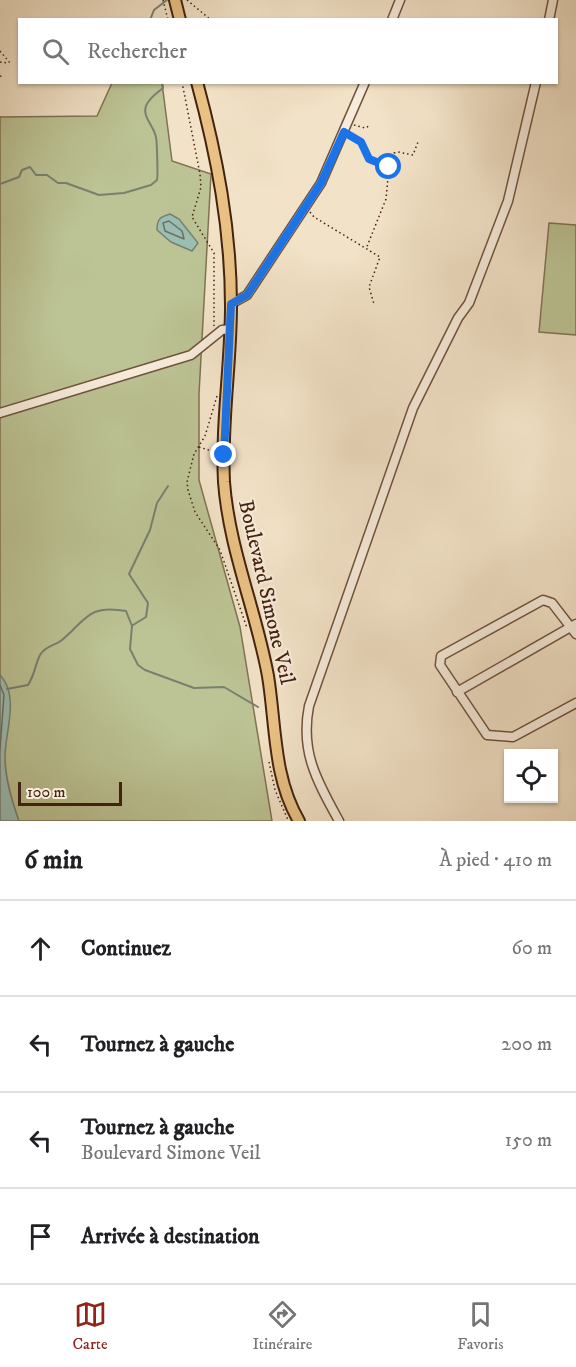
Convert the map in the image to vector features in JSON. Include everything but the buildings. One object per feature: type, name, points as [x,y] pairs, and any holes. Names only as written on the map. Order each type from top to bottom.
[{"type":"main road","points":[[174,0],[179,18]]},
{"type":"main road","name":"Boulevard Simone Veil","points":[[197,84],[228,234],[231,304],[226,330],[224,455],[226,501],[234,549],[262,647],[282,778],[299,821]]},
{"type":"street","points":[[393,18],[400,0]]},
{"type":"street","points":[[549,18],[553,0]]},
{"type":"street","points":[[231,304],[247,295],[321,183],[364,84]]},
{"type":"street","points":[[339,821],[313,774],[309,760],[310,747],[306,724],[309,706],[413,408],[458,318],[469,303],[508,201],[536,84]]},
{"type":"street","points":[[0,413],[191,355],[226,330]]},
{"type":"street","points":[[457,692],[574,628],[552,603],[543,600],[441,657],[440,665],[457,692],[481,729],[487,735],[501,738],[513,737],[576,703]]},
{"type":"path","points":[[163,0],[168,18]]},
{"type":"path","points":[[188,0],[209,18]]},
{"type":"path","points":[[0,51],[10,63],[0,62]]},
{"type":"path","points":[[0,76],[4,77]]},
{"type":"path","points":[[182,84],[201,187],[192,217],[214,254],[214,327],[218,331],[226,330]]},
{"type":"path","points":[[348,122],[365,128],[369,126]]},
{"type":"path","points":[[344,132],[361,142],[369,159],[389,167]]},
{"type":"path","points":[[366,249],[386,199],[389,167],[394,153],[413,155],[418,142]]},
{"type":"path","points":[[308,202],[309,211],[314,217],[380,257],[369,287],[374,304]]},
{"type":"path","points":[[198,447],[224,455]]},
{"type":"green space","points":[[112,84],[162,84],[172,161],[211,174],[199,394],[199,480],[240,627],[272,821],[0,821],[0,117],[97,116]]},
{"type":"green space","points":[[549,223],[576,225],[576,335],[539,332]]},
{"type":"water","points":[[170,214],[179,219],[198,243],[192,251],[171,242],[157,230],[160,219]]},
{"type":"water","points":[[0,675],[6,684],[10,704],[6,773],[19,821],[0,821]]},
{"type":"waterway","points":[[151,18],[154,10],[167,0]]},
{"type":"waterway","points":[[0,184],[19,177],[22,170],[30,167],[36,175],[47,175],[58,183],[66,183],[99,195],[124,193],[151,185],[157,180],[156,140],[145,110],[153,96],[163,88],[162,84]]},
{"type":"waterway","points":[[133,625],[146,617],[148,603],[129,574],[150,530],[157,503],[168,486]]},
{"type":"waterway","points":[[7,689],[28,685],[42,652],[62,640],[89,615],[113,609],[126,611],[132,626],[130,649],[138,665],[145,670],[194,688],[224,687],[258,707]]},
{"type":"route","points":[[224,455],[231,304],[247,295],[321,183],[344,132],[361,142],[364,153],[369,159],[389,167]]}]
